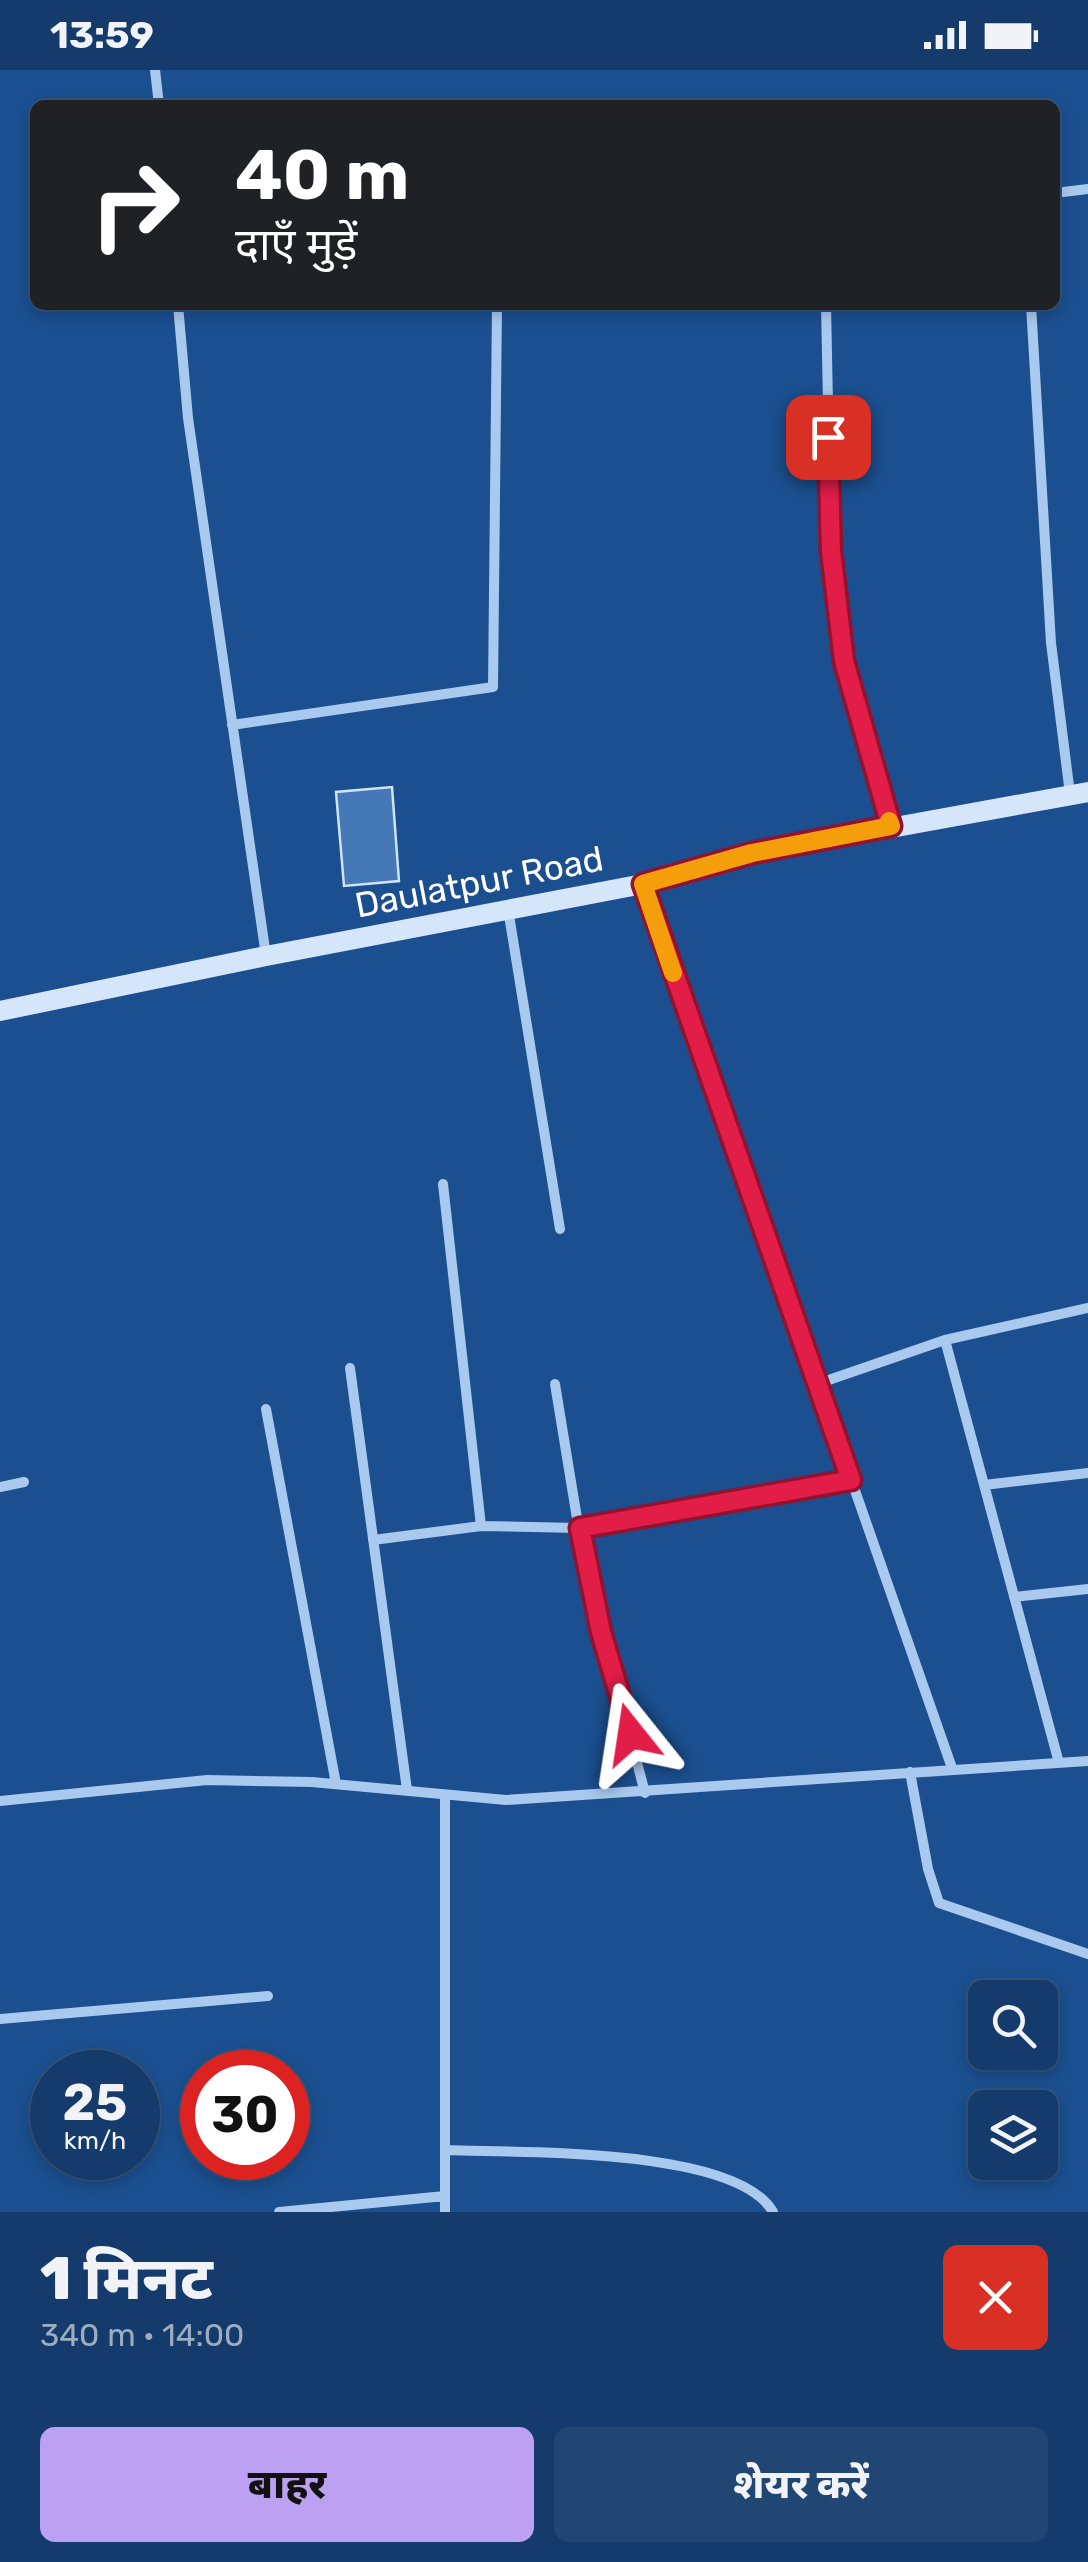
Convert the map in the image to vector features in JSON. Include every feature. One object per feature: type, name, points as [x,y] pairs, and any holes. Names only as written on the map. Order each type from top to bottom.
[{"type":"street","points":[[155,70],[158,100]]},
{"type":"street","points":[[1060,192],[1088,189]]},
{"type":"street","points":[[178,310],[188,418],[266,956]]},
{"type":"street","points":[[232,725],[493,687],[497,310]]},
{"type":"street","points":[[826,310],[831,551],[844,661],[891,826]]},
{"type":"street","points":[[1031,310],[1051,643],[1079,794]]},
{"type":"street","name":"Daulatpur Road","points":[[0,1011],[643,884],[752,853],[1079,794]]},
{"type":"street","points":[[643,884],[952,1768]]},
{"type":"street","points":[[508,910],[560,1229]]},
{"type":"street","points":[[442,1184],[481,1526]]},
{"type":"street","points":[[818,1384],[945,1340],[1088,1308]]},
{"type":"street","points":[[945,1340],[1059,1763]]},
{"type":"street","points":[[350,1368],[406,1790]]},
{"type":"street","points":[[555,1384],[601,1632],[624,1704],[644,1792]]},
{"type":"street","points":[[266,1409],[336,1784]]},
{"type":"street","points":[[984,1485],[1088,1473]]},
{"type":"street","points":[[373,1540],[481,1526],[580,1528],[851,1480]]},
{"type":"street","points":[[0,1486],[24,1482]]},
{"type":"street","points":[[1014,1597],[1088,1589]]},
{"type":"street","points":[[0,1801],[207,1780],[336,1784],[506,1800],[1088,1761]]},
{"type":"street","points":[[910,1772],[928,1869],[939,1902],[1088,1954]]},
{"type":"street","points":[[444,1796],[445,2212]]},
{"type":"street","points":[[0,2019],[268,1996]]},
{"type":"street","points":[[447,2150],[648,2160],[729,2177],[766,2199],[773,2212]]},
{"type":"street","points":[[279,2212],[445,2196]]},
{"type":"building","points":[[392,787],[399,881],[344,886],[336,792]]},
{"type":"slow traffic","points":[[673,973],[643,884],[752,853],[891,826],[889,821]]},
{"type":"route","points":[[631,1734],[601,1632],[580,1528],[851,1480],[643,884],[752,853],[891,826],[844,661],[831,551],[828,437]]}]
